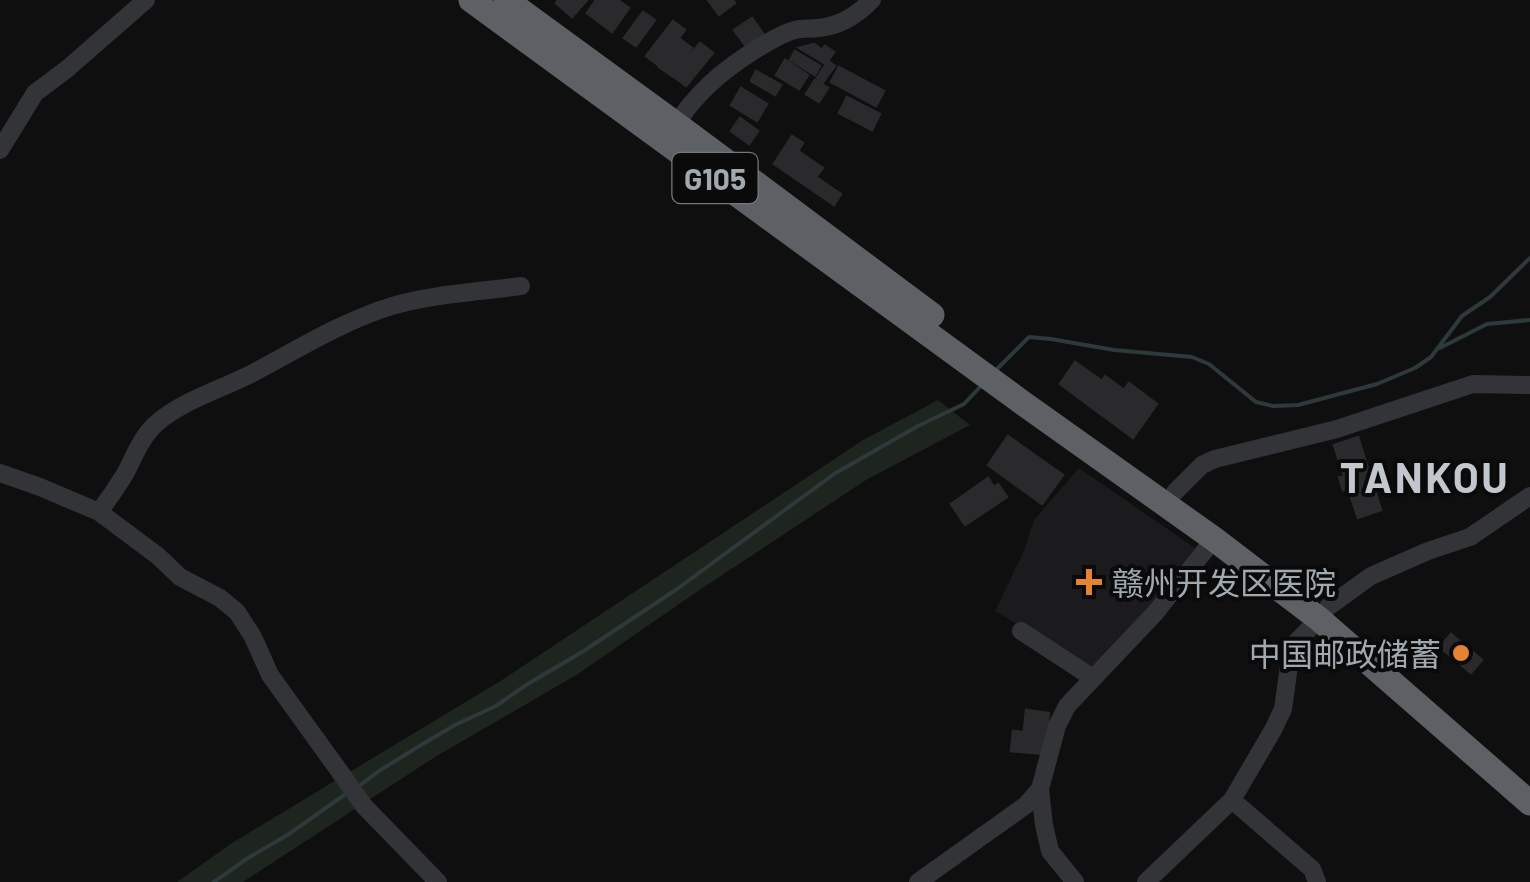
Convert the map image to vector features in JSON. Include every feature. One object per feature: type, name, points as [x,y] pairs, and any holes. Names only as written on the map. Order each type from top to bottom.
[{"type":"highway","name":"G105","points":[[472,0],[671,133]]},
{"type":"highway","name":"G105","points":[[506,0],[671,133],[1214,539],[1323,613],[1530,803]]},
{"type":"highway","name":"G105","points":[[1033,401],[1175,492],[1530,788]]},
{"type":"street","points":[[0,150],[35,93],[146,0]]},
{"type":"street","points":[[671,133],[702,90],[754,51],[797,29],[843,22],[872,0]]},
{"type":"street","points":[[100,512],[144,438],[170,413],[362,317],[438,297],[521,286]]},
{"type":"street","points":[[1175,492],[1202,465],[1215,459],[1337,429],[1473,384],[1530,385]]},
{"type":"street","points":[[0,473],[100,512],[180,577],[220,598],[237,612],[270,675],[364,806],[438,882]]},
{"type":"street","points":[[1146,882],[1232,800],[1283,708],[1296,641],[1323,613],[1371,576],[1470,537],[1530,496]]},
{"type":"street","points":[[918,882],[1026,806],[1040,789],[1067,706],[1156,612],[1214,539]]},
{"type":"street","points":[[1021,631],[1093,678]]},
{"type":"street","points":[[1040,789],[1050,851],[1075,882]]},
{"type":"street","points":[[1232,800],[1312,870],[1317,882]]},
{"type":"shaded area","points":[[938,400],[970,425],[866,480],[578,674],[435,757],[243,882],[177,882],[232,843],[502,680],[863,440]]},
{"type":"shaded area","name":"赣州开发区医院","points":[[1079,468],[1195,548],[1141,619],[1094,670],[995,611],[1034,520]]},
{"type":"building","points":[[587,0],[572,17],[556,3]]},
{"type":"building","points":[[596,0],[618,0],[629,8],[612,32],[587,13]]},
{"type":"building","points":[[708,0],[733,0],[735,3],[719,15]]},
{"type":"building","points":[[643,12],[655,20],[636,46],[624,38]]},
{"type":"building","points":[[752,18],[767,39],[756,47],[751,40],[745,45],[734,30]]},
{"type":"building","points":[[673,21],[685,30],[658,65],[646,56]]},
{"type":"building","points":[[680,39],[692,48],[672,76],[659,67]]},
{"type":"building","points":[[700,43],[713,53],[686,86],[673,76]]},
{"type":"building","points":[[814,44],[834,52],[826,64],[799,48]]},
{"type":"building","points":[[795,51],[820,66],[815,75],[790,60]]},
{"type":"building","points":[[785,60],[808,75],[799,89],[776,75]]},
{"type":"building","points":[[828,61],[835,66],[823,82],[817,78]]},
{"type":"building","points":[[839,67],[884,91],[876,106],[831,82]]},
{"type":"building","points":[[756,71],[781,85],[775,95],[751,81]]},
{"type":"building","points":[[815,80],[828,88],[819,102],[806,94]]},
{"type":"building","points":[[741,88],[767,104],[757,121],[731,105]]},
{"type":"building","points":[[847,97],[880,114],[872,130],[839,113]]},
{"type":"building","points":[[740,118],[758,131],[749,144],[731,131]]},
{"type":"building","points":[[792,136],[803,143],[798,151],[823,168],[816,177],[841,194],[834,205],[774,164]]},
{"type":"building","points":[[1075,362],[1102,381],[1105,376],[1124,390],[1129,383],[1157,404],[1133,438],[1060,384]]},
{"type":"building","points":[[1008,436],[1063,475],[1042,504],[988,465]]},
{"type":"building","points":[[1358,437],[1381,510],[1358,518],[1348,488],[1343,490],[1339,477],[1344,476],[1334,445]]},
{"type":"building","points":[[988,478],[1007,497],[965,525],[951,504]]},
{"type":"building","name":"中国邮政储蓄","points":[[1451,634],[1482,660],[1471,673],[1440,647]]},
{"type":"building","points":[[1026,710],[1049,713],[1046,734],[1024,730]]},
{"type":"building","points":[[1013,731],[1045,735],[1043,754],[1011,751]]},
{"type":"waterway","points":[[997,369],[1029,337],[1051,339],[1192,357],[1209,364],[1256,402],[1298,405],[1377,384],[1415,368],[1431,357],[1462,316],[1490,297],[1530,258]]},
{"type":"waterway","points":[[1440,348],[1487,324],[1530,320]]},
{"type":"waterway","points":[[359,786],[421,745],[496,706],[582,652],[677,589],[834,474],[964,404],[980,387]]},
{"type":"waterway","points":[[214,882],[347,793]]},
{"type":"place","name":"赣州开发区医院","points":[[1089,582]]},
{"type":"place","name":"中国邮政储蓄","points":[[1461,653]]},
{"type":"district","name":"TANKOU","points":[[1425,476]]}]
